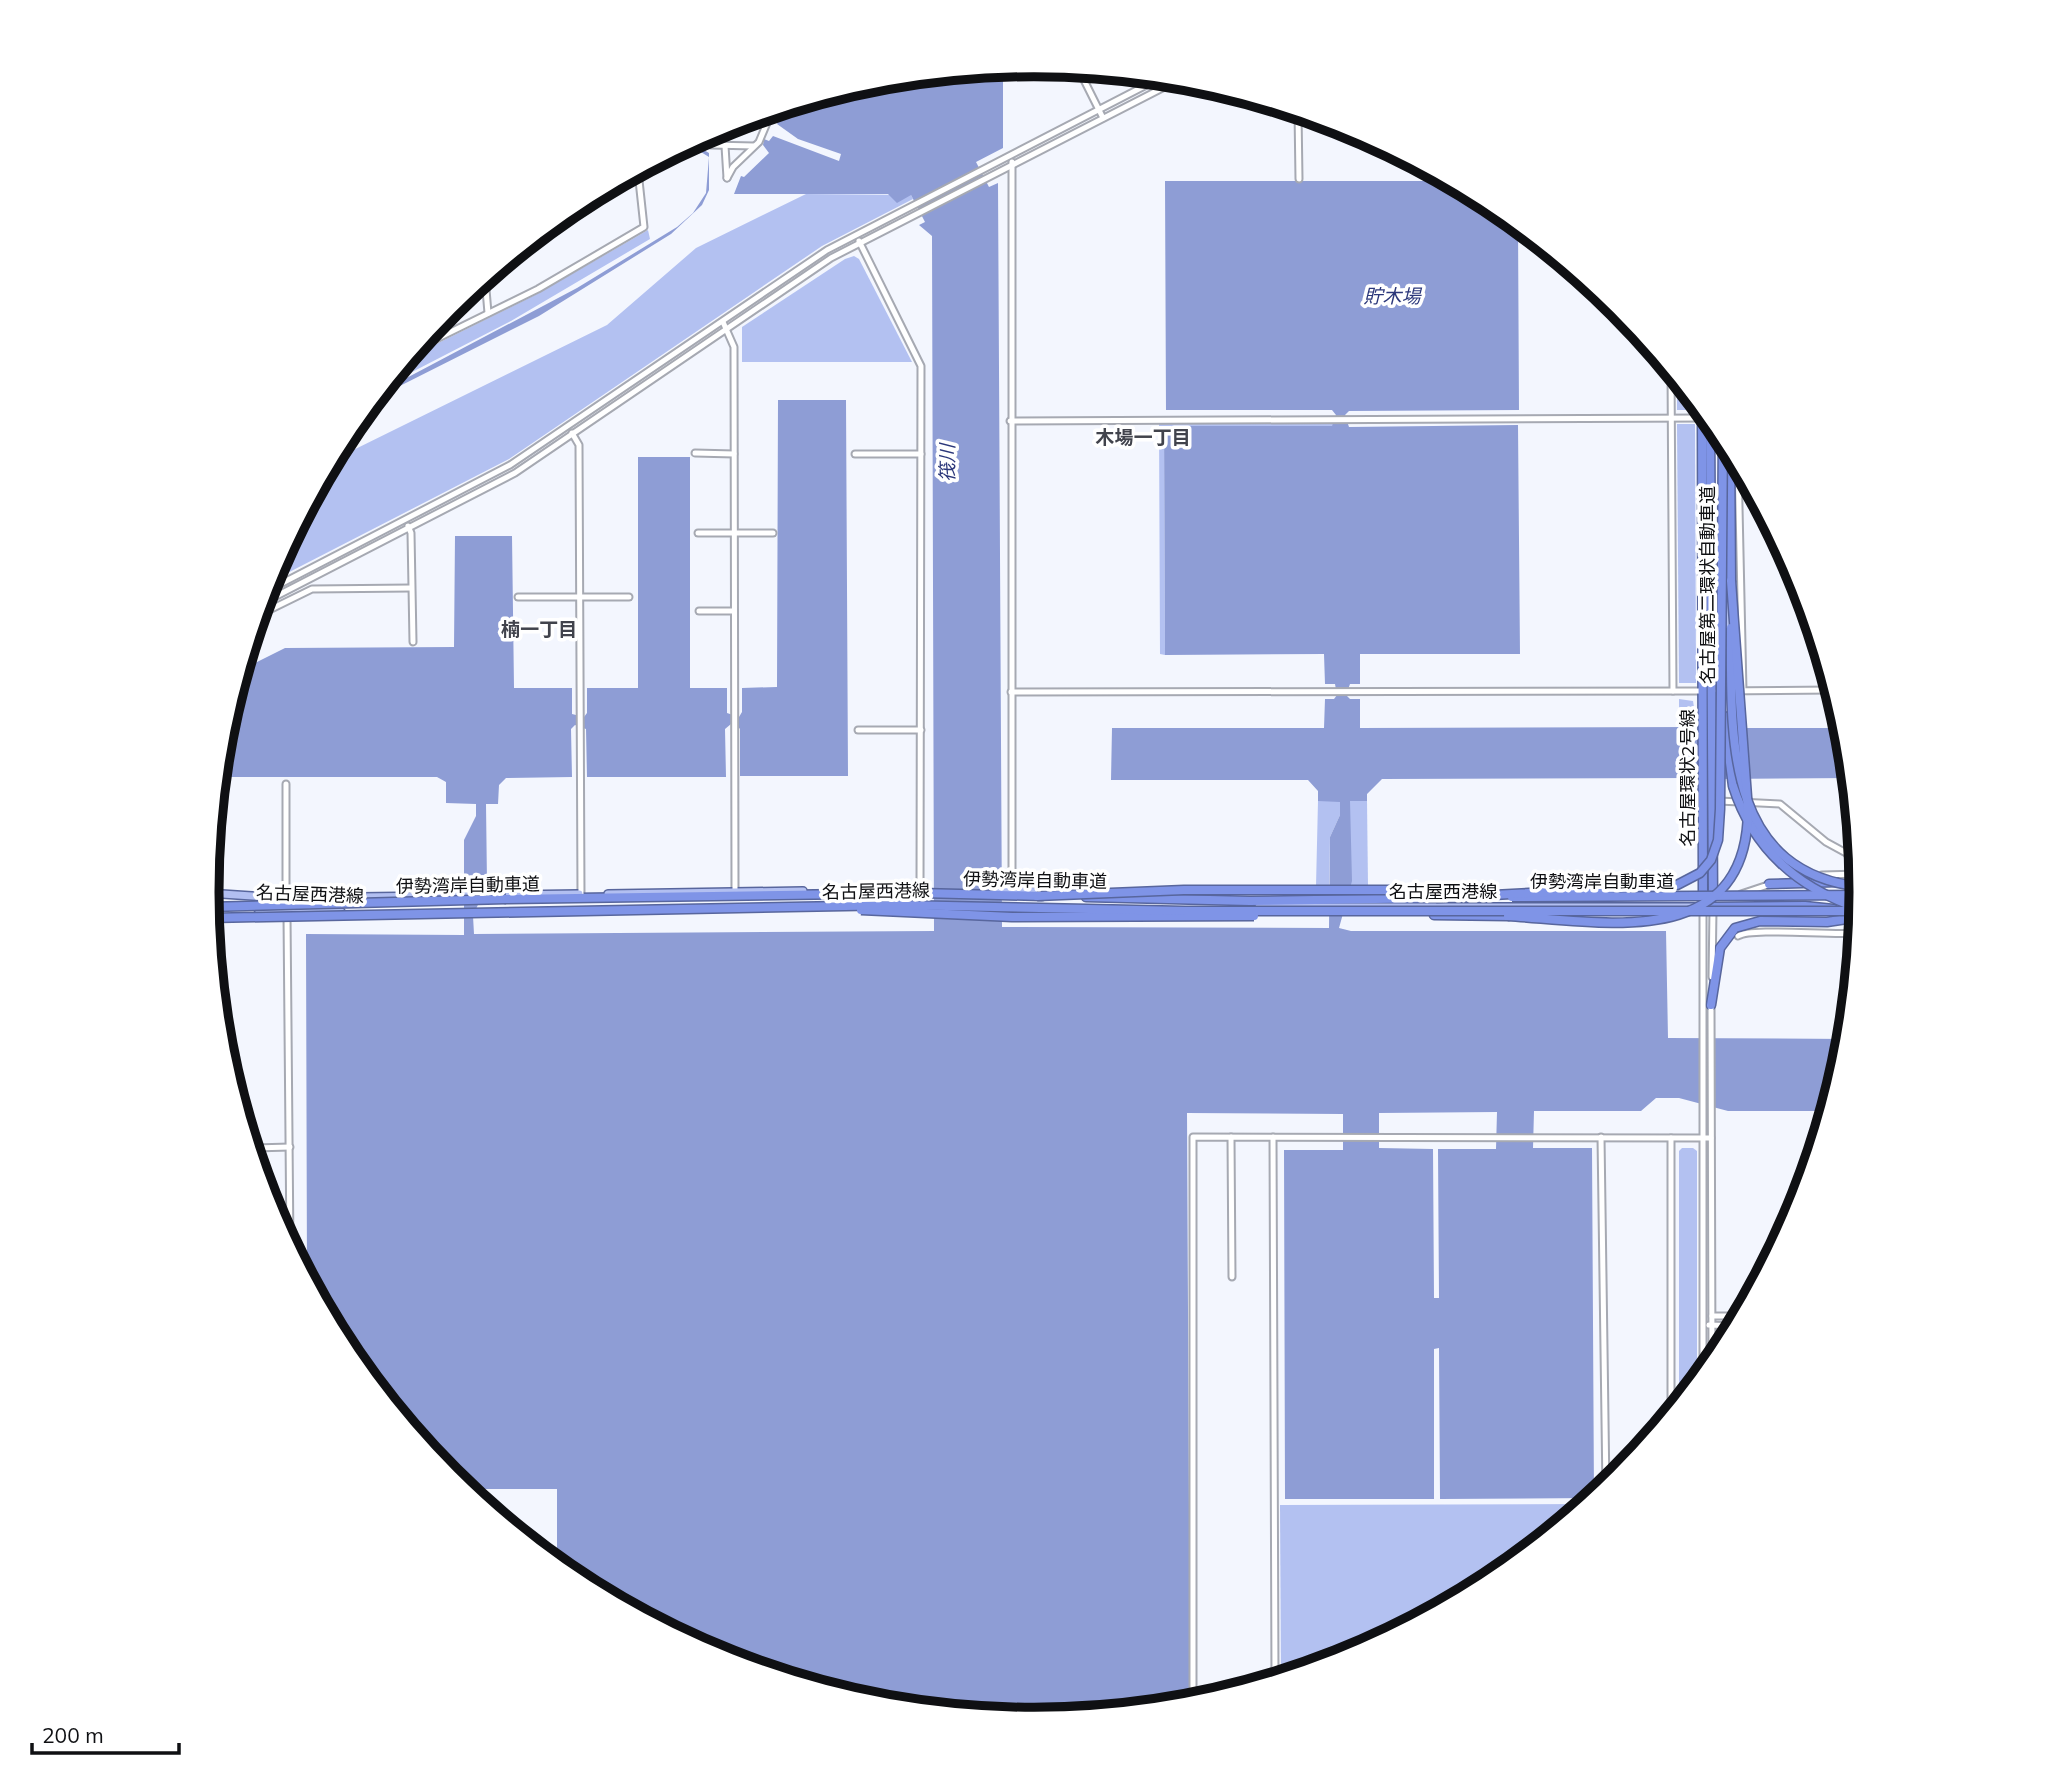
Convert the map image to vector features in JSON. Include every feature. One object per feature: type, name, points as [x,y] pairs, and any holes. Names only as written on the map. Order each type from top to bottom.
[{"type":"highway","name":"名古屋環状2号線","points":[[1703,897],[1707,782],[1708,432]]},
{"type":"highway","name":"名古屋第二環状自動車道","points":[[1723,455],[1723,696]]},
{"type":"highway","name":"名古屋第二環状自動車道","points":[[1730,467],[1731,580]]},
{"type":"highway","points":[[1731,580],[1734,743],[1741,788],[1750,811],[1770,842],[1787,858],[1822,877],[1850,883]]},
{"type":"highway","points":[[748,906],[1012,917],[1257,916],[1317,909],[1650,923],[1678,917],[1709,900],[1737,866],[1744,848],[1748,818],[1731,580]]},
{"type":"highway","points":[[1436,898],[1572,888],[1658,887],[1693,878],[1711,860],[1718,840],[1723,696]]},
{"type":"highway","points":[[1723,696],[1733,786],[1755,834],[1778,863],[1801,880],[1849,907]]},
{"type":"highway","name":"名古屋環状2号線","points":[[1707,782],[1712,801],[1713,897]]},
{"type":"highway","points":[[1769,884],[1850,885]]},
{"type":"highway","points":[[1037,896],[1184,890],[1445,890],[1514,893]]},
{"type":"highway","name":"伊勢湾岸自動車道","points":[[219,905],[814,895],[1037,896],[1237,901],[1850,895]]},
{"type":"highway","name":"伊勢湾岸自動車道","points":[[220,918],[748,906],[1849,913]]},
{"type":"highway","points":[[1713,907],[1817,906],[1849,911]]},
{"type":"highway","points":[[1712,1005],[1720,948],[1735,928],[1760,921],[1827,922],[1849,916]]},
{"type":"main road","name":"名古屋西港線","points":[[219,894],[285,898],[735,891],[1013,891],[1514,893],[1703,897]]},
{"type":"main road","name":"名古屋西港線","points":[[220,906],[286,911],[457,914],[921,906],[1317,909],[1713,907]]},
{"type":"street","points":[[1084,79],[1103,118]]},
{"type":"street","points":[[279,585],[510,465],[827,250],[1147,85]]},
{"type":"street","points":[[275,597],[515,473],[831,258],[1163,88]]},
{"type":"street","points":[[1298,120],[1299,179]]},
{"type":"street","points":[[725,146],[727,178],[754,146],[767,122]]},
{"type":"street","points":[[712,143],[754,146]]},
{"type":"street","points":[[1012,156],[1010,421],[1013,891]]},
{"type":"street","points":[[438,338],[488,313],[644,227],[639,180]]},
{"type":"street","points":[[856,235],[919,357],[920,891]]},
{"type":"street","points":[[486,289],[488,313]]},
{"type":"street","points":[[723,321],[734,347],[735,891]]},
{"type":"street","points":[[1671,384],[1673,691]]},
{"type":"street","points":[[1010,421],[1697,418]]},
{"type":"street","points":[[569,427],[579,445],[581,894]]},
{"type":"street","points":[[695,453],[734,454]]},
{"type":"street","points":[[855,454],[921,454]]},
{"type":"street","points":[[1738,481],[1743,691]]},
{"type":"street","points":[[405,520],[409,528],[413,642]]},
{"type":"street","points":[[698,533],[773,533]]},
{"type":"street","points":[[270,610],[312,589],[411,587]]},
{"type":"street","points":[[518,597],[629,597]]},
{"type":"street","points":[[699,611],[734,611]]},
{"type":"street","points":[[1011,692],[1824,690]]},
{"type":"street","points":[[858,730],[921,730]]},
{"type":"street","points":[[286,785],[290,1225]]},
{"type":"street","points":[[1712,801],[1780,804],[1826,842],[1849,854]]},
{"type":"street","points":[[1703,1359],[1703,897],[1738,895],[1769,884],[1810,875],[1849,874]]},
{"type":"street","points":[[1712,1347],[1713,897]]},
{"type":"street","points":[[1738,936],[1751,931],[1790,934],[1848,933]]},
{"type":"street","points":[[1193,1692],[1193,1137],[1711,1138]]},
{"type":"street","points":[[1231,1137],[1232,1277]]},
{"type":"street","points":[[1273,1137],[1275,1671]]},
{"type":"street","points":[[1601,1138],[1606,1474]]},
{"type":"street","points":[[1671,1138],[1671,1401]]},
{"type":"street","points":[[260,1148],[290,1147]]},
{"type":"street","points":[[1703,1322],[1712,1316],[1731,1316]]},
{"type":"street","points":[[1703,1322],[1712,1326],[1725,1326]]},
{"type":"shaded area","points":[[806,194],[911,195],[913,199],[822,246],[509,459],[283,575],[303,532],[348,453],[607,325],[696,248]]},
{"type":"shaded area","points":[[648,230],[650,239],[511,321],[404,376],[427,348],[537,294]]},
{"type":"shaded area","points":[[854,256],[859,259],[912,362],[742,362],[742,327],[845,259]]},
{"type":"shaded area","points":[[1677,391],[1691,410],[1677,410]]},
{"type":"shaded area","points":[[1159,422],[1336,423],[1332,426],[1164,426],[1165,655],[1160,654]]},
{"type":"shaded area","points":[[1677,424],[1695,424],[1696,683],[1679,683]]},
{"type":"shaded area","points":[[1718,447],[1736,477],[1740,547],[1738,680],[1736,683],[1718,683]]},
{"type":"shaded area","points":[[1679,699],[1693,701],[1696,720],[1679,720]]},
{"type":"shaded area","points":[[1318,801],[1340,801],[1340,815],[1330,837],[1329,886],[1316,886]]},
{"type":"shaded area","points":[[1350,801],[1367,801],[1368,886],[1350,887]]},
{"type":"shaded area","points":[[1682,1148],[1693,1148],[1697,1151],[1697,1368],[1679,1391],[1679,1151]]},
{"type":"shaded area","points":[[1574,1504],[1488,1571],[1442,1599],[1347,1646],[1281,1670],[1280,1505]]},
{"type":"water","points":[[1003,78],[1003,148],[976,162],[989,187],[998,183],[1002,927],[1329,928],[1330,837],[1340,815],[1340,802],[1318,801],[1318,791],[1308,780],[1111,780],[1112,728],[1324,728],[1325,699],[1334,699],[1337,695],[1335,684],[1325,684],[1324,654],[1165,655],[1164,426],[1332,426],[1336,415],[1332,410],[1166,410],[1165,181],[1433,181],[1488,214],[1518,236],[1519,410],[1349,411],[1345,415],[1349,427],[1518,425],[1520,654],[1360,654],[1360,684],[1350,684],[1346,695],[1350,699],[1360,699],[1360,728],[1693,727],[1693,739],[1719,739],[1719,728],[1833,728],[1842,778],[1719,779],[1718,767],[1693,767],[1693,778],[1382,779],[1367,794],[1367,801],[1350,801],[1352,881],[1339,928],[1351,931],[1666,931],[1668,1038],[1836,1039],[1834,1052],[1820,1111],[1728,1111],[1679,1098],[1656,1098],[1641,1111],[1534,1111],[1533,1148],[1592,1148],[1594,1485],[1580,1498],[1440,1499],[1439,1348],[1434,1349],[1434,1499],[1285,1499],[1284,1150],[1343,1150],[1343,1114],[1187,1113],[1190,1693],[1141,1701],[1034,1708],[928,1701],[823,1680],[772,1665],[674,1624],[627,1599],[557,1553],[557,1489],[479,1489],[458,1469],[421,1430],[356,1346],[307,1260],[306,934],[464,935],[464,840],[476,816],[476,804],[446,803],[446,782],[437,777],[228,777],[235,733],[252,665],[285,648],[454,647],[455,536],[512,536],[514,688],[572,688],[572,714],[584,717],[587,713],[587,688],[638,688],[638,457],[690,457],[690,688],[727,688],[727,713],[739,717],[742,712],[742,688],[777,687],[778,400],[846,400],[848,776],[740,776],[740,729],[736,724],[731,724],[725,729],[726,777],[587,777],[586,729],[575,725],[571,729],[572,777],[506,778],[499,785],[498,804],[486,804],[487,884],[473,916],[474,934],[934,931],[932,236],[919,225],[925,222],[911,195],[897,203],[888,194],[734,194],[741,176],[744,177],[769,153],[763,145],[764,139],[769,141],[773,136],[839,161],[841,154],[798,139],[777,124],[780,118],[875,93],[928,84]],"holes":[[[1497,1112],[1496,1149],[1438,1149],[1439,1298],[1434,1298],[1433,1149],[1379,1148],[1379,1113]]]},
{"type":"water","points":[[701,149],[709,153],[709,157],[698,150]]},
{"type":"water","points":[[709,157],[709,190],[702,205],[671,234],[539,316],[393,389],[400,382],[577,288],[677,227],[693,213],[706,193]]},
{"type":"district","name":"木場一丁目","points":[[1143,437]]},
{"type":"district","name":"楠一丁目","points":[[539,629]]},
{"type":"water label","name":"貯木場","points":[[1392,296]]},
{"type":"water label","name":"筏川","points":[[947,463]]}]
